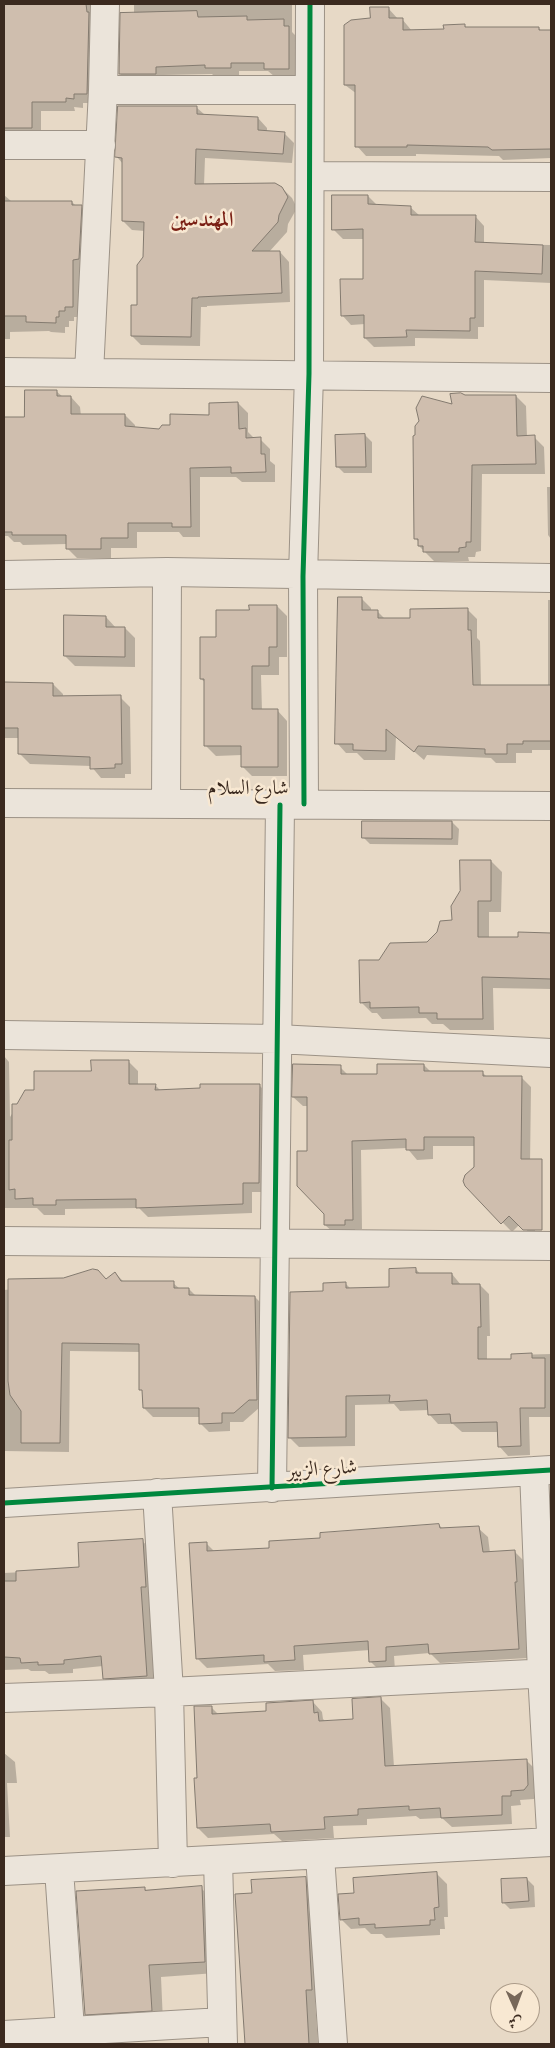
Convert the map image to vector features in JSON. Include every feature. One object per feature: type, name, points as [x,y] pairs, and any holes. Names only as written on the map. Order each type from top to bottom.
[{"type":"street","points":[[89,373],[101,145],[105,4]]},
{"type":"street","points":[[272,1488],[277,1039],[292,804],[303,576],[309,374],[310,4]]},
{"type":"street","points":[[103,90],[309,90]]},
{"type":"street","points":[[4,145],[101,145]]},
{"type":"street","points":[[310,176],[551,177]]},
{"type":"street","points":[[4,372],[551,378]]},
{"type":"street","points":[[166,803],[167,572]]},
{"type":"street","points":[[4,575],[167,572],[303,576],[551,578]]},
{"type":"street","name":"شارع السلام","points":[[4,803],[551,806]]},
{"type":"street","points":[[4,1035],[277,1039],[551,1053]]},
{"type":"street","points":[[4,1241],[551,1246]]},
{"type":"street","points":[[543,1471],[551,1832]]},
{"type":"street","name":"شارع الزبير","points":[[4,1503],[543,1471]]},
{"type":"street","points":[[157,1493],[168,1692],[173,1863]]},
{"type":"street","points":[[4,1698],[168,1692],[547,1673]]},
{"type":"street","points":[[4,1872],[551,1842]]},
{"type":"street","points":[[320,1856],[333,2044]]},
{"type":"street","points":[[4,2034],[70,2038],[223,2033],[218,1860]]},
{"type":"street","points":[[59,1869],[70,2038]]},
{"type":"building","points":[[4,4],[86,4],[87,12],[89,12],[87,94],[74,94],[74,99],[66,98],[66,102],[32,102],[32,128],[4,128]]},
{"type":"building","points":[[370,7],[389,7],[389,18],[403,18],[403,30],[444,29],[443,25],[465,24],[465,27],[539,27],[539,30],[551,30],[551,149],[492,150],[488,147],[407,145],[407,147],[355,147],[355,85],[344,85],[344,25],[351,20],[370,18]]},
{"type":"building","points":[[197,11],[198,17],[247,16],[247,20],[284,19],[284,26],[289,26],[289,69],[264,69],[264,63],[231,63],[231,68],[205,68],[205,65],[156,67],[156,74],[119,74],[120,13]]},
{"type":"building","points":[[118,106],[197,106],[197,114],[258,117],[258,130],[285,132],[283,154],[196,149],[195,184],[275,183],[282,187],[288,197],[279,215],[278,222],[252,251],[280,251],[282,293],[192,298],[191,337],[131,336],[131,305],[137,305],[137,265],[143,257],[144,222],[122,221],[122,158],[115,157]]},
{"type":"building","points":[[332,195],[368,195],[368,204],[411,206],[411,215],[476,215],[475,242],[543,245],[542,274],[475,271],[475,318],[470,318],[470,331],[406,330],[407,337],[364,338],[364,315],[341,316],[340,279],[363,279],[363,229],[332,230]]},
{"type":"building","points":[[4,201],[72,201],[72,205],[82,205],[79,259],[73,260],[73,307],[65,307],[65,311],[59,311],[56,323],[26,322],[26,316],[4,316]]},
{"type":"building","points":[[25,390],[57,390],[57,396],[71,396],[71,414],[125,414],[125,426],[159,429],[162,425],[170,425],[170,414],[209,415],[209,403],[238,402],[239,429],[246,428],[246,438],[261,437],[261,454],[265,454],[266,472],[231,473],[231,467],[190,468],[191,527],[172,527],[172,523],[128,523],[128,538],[101,538],[101,549],[66,549],[66,535],[12,535],[12,532],[4,532],[4,417],[24,417]]},
{"type":"building","points":[[461,393],[465,395],[516,395],[517,436],[535,435],[536,464],[472,465],[471,542],[466,542],[466,547],[459,548],[459,552],[423,552],[423,546],[418,546],[418,539],[414,539],[413,436],[415,435],[415,426],[419,421],[416,408],[422,396],[452,404],[450,394]]},
{"type":"building","points":[[365,434],[366,467],[336,467],[335,435]]},
{"type":"building","points":[[338,597],[362,597],[362,610],[378,610],[378,618],[410,618],[410,609],[468,608],[468,630],[471,630],[473,685],[551,685],[551,741],[523,741],[523,744],[507,744],[507,754],[485,754],[485,749],[418,746],[414,752],[386,729],[386,751],[353,750],[353,744],[335,744]]},
{"type":"building","points":[[249,605],[277,605],[277,647],[269,647],[269,666],[252,666],[252,709],[278,709],[278,767],[241,767],[241,746],[204,746],[204,679],[200,679],[200,637],[216,637],[216,610],[249,610]]},
{"type":"building","points":[[64,615],[106,616],[106,627],[125,627],[125,657],[64,656]]},
{"type":"building","points":[[4,682],[53,683],[53,696],[121,695],[122,764],[115,764],[115,768],[90,769],[90,757],[18,754],[18,728],[4,728]]},
{"type":"building","points":[[362,821],[452,821],[452,839],[362,838]]},
{"type":"building","points":[[460,860],[491,860],[491,901],[478,901],[478,937],[518,937],[518,932],[551,933],[551,979],[482,977],[483,1019],[437,1019],[437,1013],[419,1013],[419,1007],[370,1008],[370,1002],[360,1003],[359,960],[379,960],[390,943],[427,942],[437,932],[440,921],[452,920],[451,906],[460,891]]},
{"type":"building","points":[[91,1060],[129,1060],[129,1084],[156,1084],[155,1090],[200,1088],[200,1084],[260,1084],[259,1183],[243,1183],[243,1204],[136,1208],[136,1199],[56,1200],[56,1205],[33,1205],[33,1198],[15,1199],[15,1189],[9,1190],[9,1140],[12,1140],[12,1104],[17,1104],[25,1090],[34,1090],[34,1071],[91,1071]]},
{"type":"building","points":[[293,1064],[341,1065],[341,1074],[377,1074],[377,1064],[424,1064],[424,1071],[483,1071],[483,1076],[522,1076],[521,1159],[542,1159],[542,1230],[523,1230],[509,1216],[501,1224],[465,1186],[463,1181],[465,1175],[474,1167],[474,1137],[424,1137],[424,1150],[406,1150],[406,1139],[352,1141],[353,1220],[345,1220],[345,1225],[324,1225],[324,1214],[297,1186],[297,1151],[307,1151],[307,1097],[292,1097]]},
{"type":"building","points":[[416,1268],[416,1273],[452,1273],[452,1284],[480,1284],[481,1327],[478,1327],[478,1359],[511,1359],[511,1354],[532,1353],[532,1358],[545,1358],[545,1408],[520,1408],[521,1446],[498,1447],[497,1422],[451,1423],[450,1414],[428,1415],[427,1400],[389,1402],[390,1395],[346,1396],[346,1437],[288,1438],[290,1292],[323,1291],[323,1283],[346,1282],[346,1288],[389,1287],[389,1269]]},
{"type":"building","points":[[93,1269],[98,1270],[106,1279],[115,1272],[121,1281],[174,1281],[174,1288],[189,1288],[189,1295],[255,1296],[257,1400],[249,1400],[234,1413],[222,1413],[222,1423],[199,1424],[199,1408],[143,1408],[142,1390],[139,1390],[139,1344],[62,1343],[60,1443],[21,1443],[21,1411],[10,1395],[8,1381],[8,1279],[63,1278]]},
{"type":"building","points":[[439,1524],[440,1528],[479,1526],[483,1552],[515,1550],[519,1649],[429,1654],[428,1644],[386,1647],[386,1661],[369,1662],[368,1641],[294,1646],[295,1660],[264,1662],[264,1655],[196,1659],[189,1543],[207,1542],[207,1551],[269,1548],[269,1541],[320,1538],[320,1533]]},
{"type":"building","points":[[143,1539],[146,1587],[141,1587],[147,1676],[103,1679],[101,1656],[64,1660],[64,1664],[38,1665],[38,1662],[21,1663],[20,1658],[4,1657],[4,1581],[16,1581],[16,1571],[79,1567],[78,1543]]},
{"type":"building","points":[[381,1697],[385,1766],[527,1759],[528,1785],[524,1790],[511,1791],[511,1796],[502,1796],[502,1815],[441,1818],[440,1808],[409,1810],[409,1806],[358,1809],[358,1815],[324,1817],[325,1829],[271,1832],[270,1824],[197,1828],[194,1778],[197,1778],[194,1706],[212,1706],[212,1714],[266,1711],[266,1703],[313,1700],[314,1713],[318,1712],[319,1721],[353,1719],[352,1699]]},
{"type":"building","points":[[437,1872],[439,1907],[434,1908],[435,1920],[430,1920],[430,1925],[375,1928],[375,1924],[359,1925],[359,1918],[340,1920],[338,1894],[354,1893],[353,1878]]},
{"type":"building","points":[[306,1877],[312,1990],[306,1990],[309,2044],[245,2044],[235,1894],[252,1893],[251,1880]]},
{"type":"building","points":[[527,1878],[529,1901],[502,1903],[501,1879]]},
{"type":"building","points":[[202,1886],[205,1962],[149,1965],[152,2011],[85,2015],[76,1891],[145,1887],[145,1890]]},
{"type":"cycle path","points":[[304,804],[303,576],[309,374],[310,4]]},
{"type":"cycle path","points":[[272,1488],[280,805]]},
{"type":"cycle path","points":[[4,1503],[551,1470]]},
{"type":"district","name":"المهندسين","points":[[202,221]]}]
